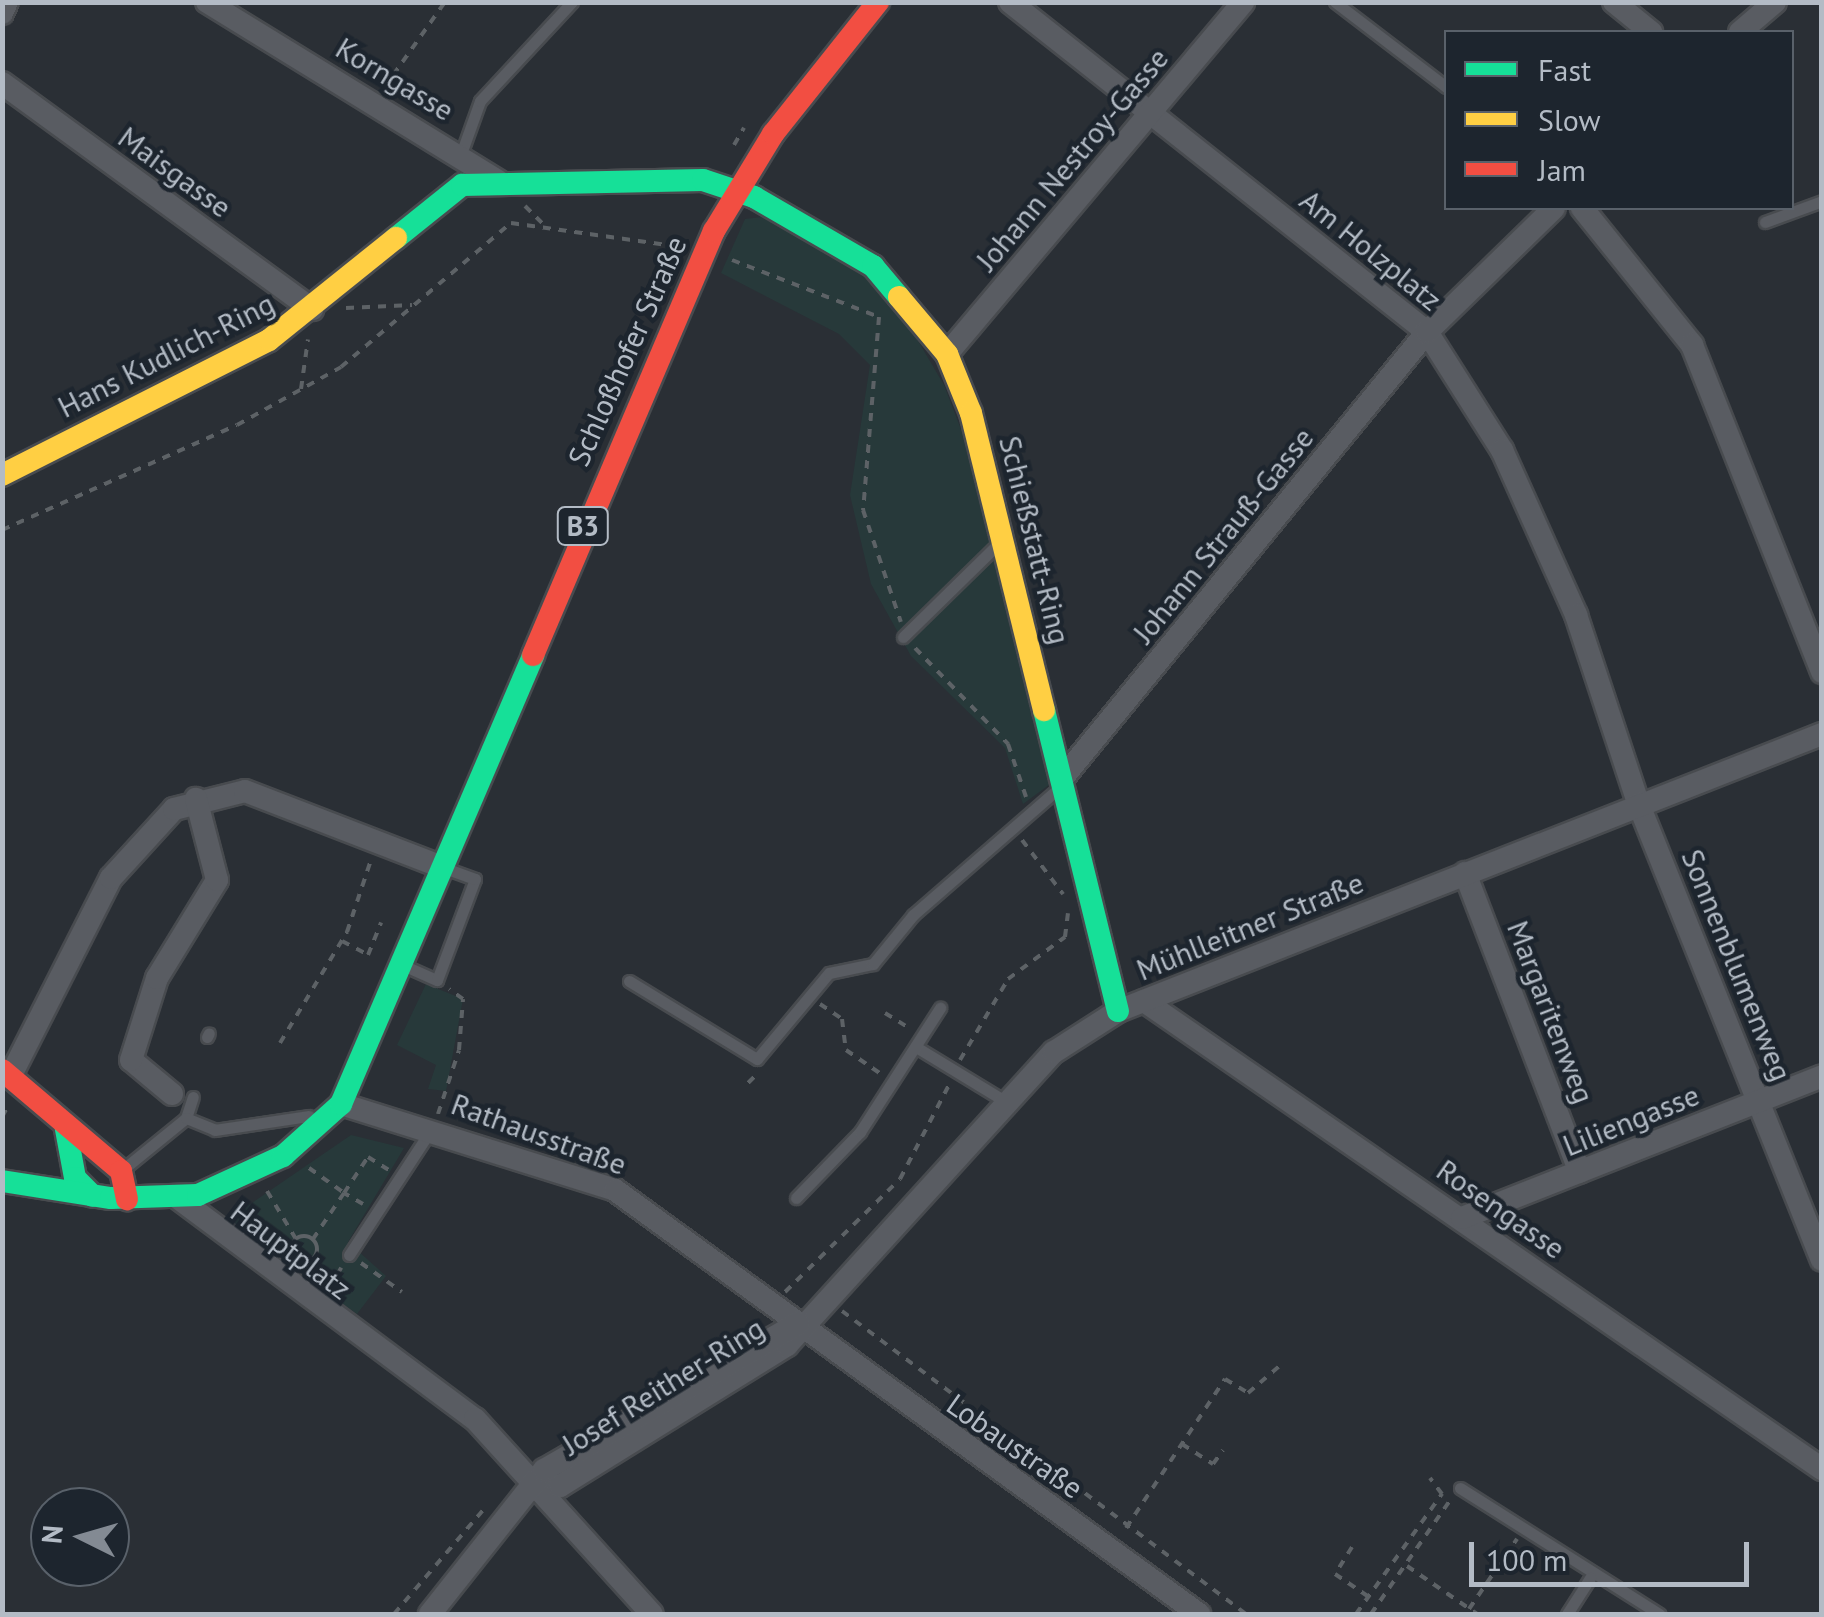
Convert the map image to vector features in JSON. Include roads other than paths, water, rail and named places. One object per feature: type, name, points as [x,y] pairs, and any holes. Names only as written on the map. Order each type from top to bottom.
[{"type":"street","points":[[2,13],[8,2]]},
{"type":"street","name":"Korngasse","points":[[207,2],[376,100],[498,181]]},
{"type":"street","name":"Schloßhofer Straße","points":[[439,866],[657,349],[735,189],[878,2]]},
{"type":"street","name":"Am Holzplatz","points":[[1010,2],[1148,116],[1427,332],[1502,450],[1576,615],[1639,805]]},
{"type":"street","name":"Johann Nestroy-Gasse","points":[[947,354],[1243,2]]},
{"type":"street","points":[[1614,2],[1649,30]]},
{"type":"street","points":[[1742,30],[1775,2]]},
{"type":"street","name":"Maisgasse","points":[[2,83],[312,309]]},
{"type":"street","name":"Hans Kudlich-Ring","points":[[2,476],[312,309],[441,198],[498,181],[703,180],[735,189]]},
{"type":"street","name":"Schießstatt-Ring","points":[[735,189],[873,266],[947,354],[1003,538],[1065,775],[1118,1011]]},
{"type":"street","name":"Johann Strauß-Gasse","points":[[1065,775],[1427,332],[1552,210]]},
{"type":"street","points":[[1584,210],[1692,345],[1822,672]]},
{"type":"street","name":"Mühlleitner Straße","points":[[806,1316],[1054,1052],[1118,1011],[1822,734]]},
{"type":"street","points":[[127,1199],[121,1171],[6,1074],[111,878],[153,826],[196,800],[245,792],[439,866]]},
{"type":"street","points":[[182,1095],[130,1060],[158,978],[216,880],[196,800]]},
{"type":"street","name":"Sonnenblumenweg","points":[[1639,805],[1761,1100],[1822,1260]]},
{"type":"street","name":"B3","points":[[2,1181],[92,1196],[178,1198],[254,1174],[341,1104],[439,866]]},
{"type":"street","name":"Margaritenweg","points":[[1465,873],[1580,1172]]},
{"type":"street","name":"Rosengasse","points":[[1144,1001],[1822,1469]]},
{"type":"street","name":"Liliengasse","points":[[1462,1218],[1822,1076]]},
{"type":"street","name":"Rathausstraße","points":[[341,1104],[434,1128],[615,1190],[777,1309],[806,1316]]},
{"type":"street","points":[[66,1124],[72,1168],[92,1196]]},
{"type":"street","points":[[46,1188],[72,1168]]},
{"type":"street","name":"Hauptplatz","points":[[178,1198],[317,1309],[475,1419],[652,1614]]},
{"type":"street","name":"Josef Reither-Ring","points":[[430,1614],[539,1486],[544,1470],[806,1316]]},
{"type":"street","name":"Lobaustraße","points":[[806,1316],[1199,1614]]},
{"type":"lane","points":[[460,154],[480,101],[572,2]]},
{"type":"lane","points":[[1335,2],[1444,86]]},
{"type":"lane","points":[[1765,222],[1822,201]]},
{"type":"lane","points":[[905,635],[1003,538]]},
{"type":"lane","points":[[629,981],[757,1059],[828,973],[873,964],[913,915],[1014,828],[1065,775]]},
{"type":"lane","points":[[401,964],[437,980],[476,879],[439,866]]},
{"type":"lane","points":[[796,1198],[860,1132],[940,1008]]},
{"type":"lane","points":[[919,1042],[955,1071],[1008,1103]]},
{"type":"lane","points":[[182,1095],[186,1118]]},
{"type":"lane","points":[[182,1095],[186,1118]]},
{"type":"lane","points":[[186,1118],[215,1130],[294,1121],[341,1104]]},
{"type":"lane","points":[[121,1171],[186,1118]]},
{"type":"lane","points":[[349,1255],[398,1174],[434,1128]]},
{"type":"lane","points":[[1460,1488],[1590,1578],[1660,1614]]},
{"type":"lane","points":[[1567,1614],[1590,1578]]}]
